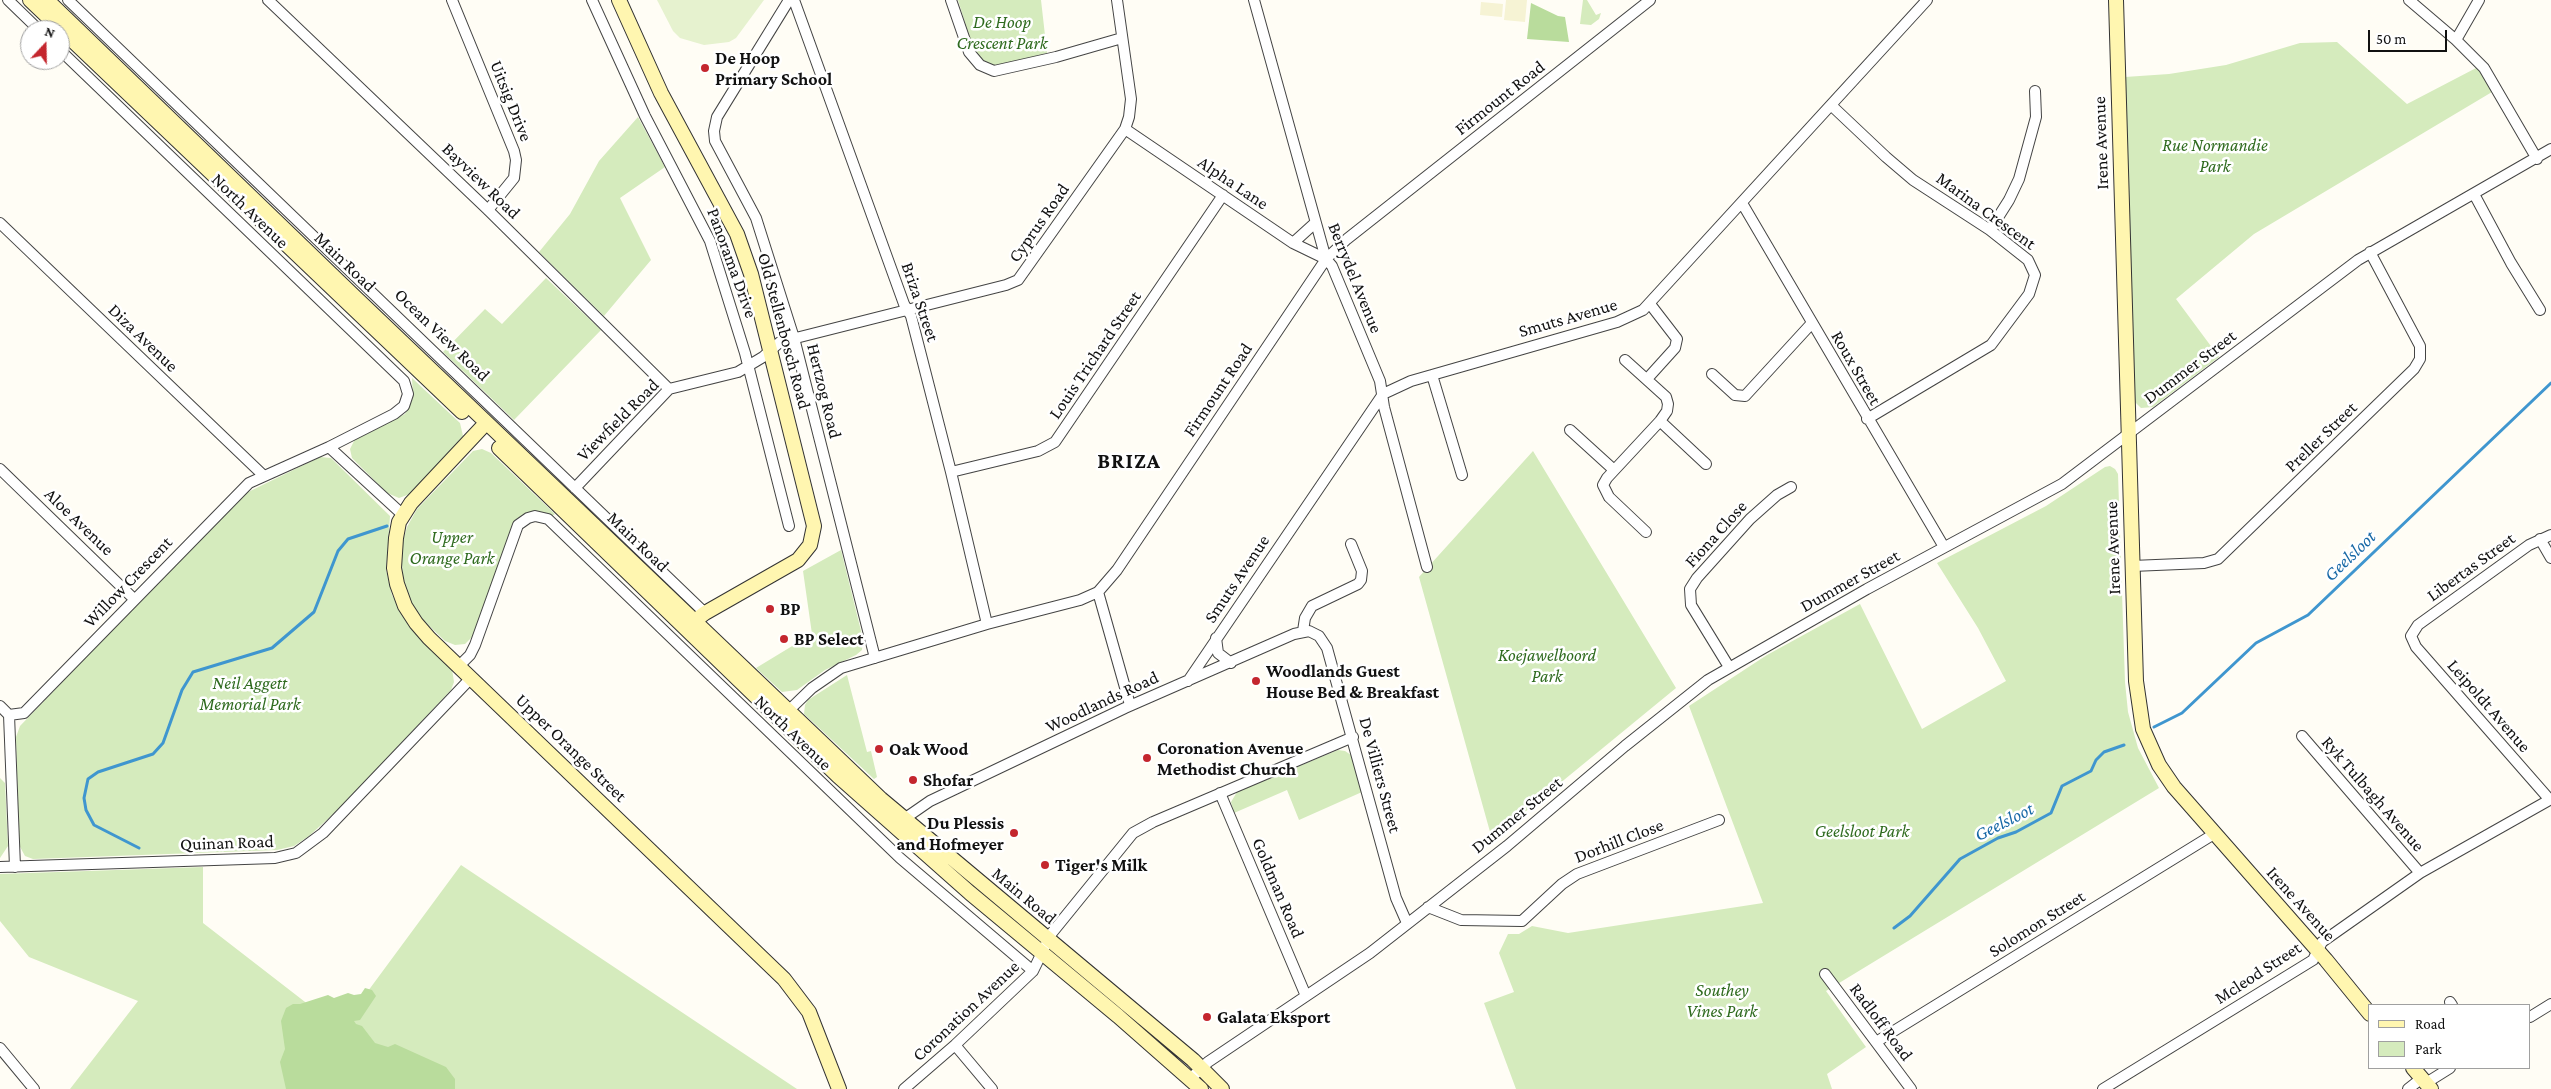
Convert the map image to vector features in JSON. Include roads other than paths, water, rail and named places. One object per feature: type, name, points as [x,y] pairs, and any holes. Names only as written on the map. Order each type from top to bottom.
[{"type":"main road","name":"Main Road","points":[[30,0],[483,427],[694,621],[783,716],[898,831],[1201,1068],[1222,1089]]},
{"type":"main road","name":"Main Road","points":[[47,0],[483,427]]},
{"type":"main road","name":"Old Stellenbosch Road","points":[[618,0],[661,93],[737,234],[751,274],[813,517],[813,535],[810,545],[798,560],[694,621]]},
{"type":"main road","name":"Irene Avenue","points":[[2116,0],[2136,681],[2143,729],[2159,765],[2174,787],[2318,951],[2368,1012]]},
{"type":"main road","name":"Upper Orange Street","points":[[483,427],[403,515],[397,530],[394,554],[395,578],[401,599],[416,623],[471,678],[784,979],[810,1012],[839,1089]]},
{"type":"main road","name":"Main Road","points":[[783,716],[904,819],[1201,1089]]},
{"type":"street","points":[[8,0],[29,20]]},
{"type":"street","name":"Ocean View Road","points":[[68,0],[575,488],[694,621]]},
{"type":"street","name":"Bayview Road","points":[[268,0],[488,210],[669,389]]},
{"type":"street","name":"Uitsig Drive","points":[[452,0],[516,160],[516,172],[510,185],[488,210]]},
{"type":"street","name":"Panorama Drive","points":[[592,0],[645,116],[705,229],[748,365],[789,526]]},
{"type":"street","name":"Hertzog Road","points":[[789,0],[717,117],[714,125],[716,141],[756,218],[794,338],[875,658]]},
{"type":"street","name":"Briza Street","points":[[794,0],[907,310],[911,316],[987,624]]},
{"type":"street","points":[[951,0],[969,52],[980,65],[994,70],[1047,59],[1122,38]]},
{"type":"street","name":"Cyprus Road","points":[[771,350],[779,342],[1006,285],[1018,280],[1125,128],[1130,117],[1131,99],[1117,0]]},
{"type":"street","name":"Berrydel Avenue","points":[[1254,0],[1326,259],[1380,381],[1384,407],[1426,568]]},
{"type":"street","name":"Firmount Road","points":[[783,716],[812,688],[841,668],[987,624],[1080,600],[1098,592],[1117,570],[1326,259],[1347,239],[1650,0]]},
{"type":"street","name":"Smuts Avenue","points":[[1188,681],[1383,394],[1397,386],[1432,374],[1617,322],[1631,317],[1650,304],[1927,0]]},
{"type":"street","points":[[2409,0],[2456,40],[2484,68],[2537,159]]},
{"type":"street","points":[[2456,40],[2479,0]]},
{"type":"street","name":"North Avenue","points":[[70,60],[404,381],[408,389],[407,400]]},
{"type":"street","points":[[1990,230],[2009,200],[2022,170],[2036,116],[2035,91]]},
{"type":"street","name":"Marina Crescent","points":[[1832,106],[1913,180],[1990,230],[2028,260],[2035,275],[2033,284],[2020,307],[1998,338],[1985,350],[1867,419]]},
{"type":"street","name":"Alpha Lane","points":[[1125,128],[1293,243],[1326,259]]},
{"type":"street","name":"Dummer Street","points":[[1190,1079],[1201,1068],[1370,953],[1506,846],[1680,701],[1729,667],[1944,547],[2062,484],[2370,252],[2537,159],[2551,149]]},
{"type":"street","points":[[2474,194],[2511,263],[2540,310]]},
{"type":"street","name":"Louis Trichard Street","points":[[951,472],[1038,451],[1055,442],[1222,195]]},
{"type":"street","name":"Roux Street","points":[[1742,203],[1867,419],[1944,547]]},
{"type":"street","name":"Diza Avenue","points":[[0,223],[264,476]]},
{"type":"street","points":[[1293,243],[1315,223]]},
{"type":"street","name":"Preller Street","points":[[2132,566],[2204,563],[2218,559],[2414,369],[2420,359],[2420,346],[2370,252]]},
{"type":"street","points":[[1647,379],[1675,348],[1677,338],[1650,304]]},
{"type":"street","points":[[1712,374],[1735,395],[1745,396],[1812,323]]},
{"type":"street","name":"Viewfield Road","points":[[575,488],[669,389],[738,372],[771,350]]},
{"type":"street","points":[[1625,360],[1668,401],[1668,408],[1660,421],[1605,482],[1605,491],[1646,532]]},
{"type":"street","points":[[1432,374],[1462,475]]},
{"type":"street","name":"Willow Crescent","points":[[8,715],[24,713],[238,492],[249,483],[330,447],[394,414],[407,400]]},
{"type":"street","points":[[1660,421],[1706,464]]},
{"type":"street","points":[[1570,430],[1614,470]]},
{"type":"street","points":[[330,447],[403,515]]},
{"type":"street","name":"Aloe Avenue","points":[[0,469],[134,599]]},
{"type":"street","name":"Fiona Close","points":[[1729,667],[1692,605],[1690,589],[1697,578],[1750,519],[1777,495],[1792,486]]},
{"type":"street","name":"North Avenue","points":[[459,666],[470,655],[476,645],[518,526],[528,518],[535,516],[548,520],[900,858],[1033,971]]},
{"type":"street","name":"Libertas Street","points":[[2413,630],[2540,539],[2551,535]]},
{"type":"street","points":[[2540,539],[2551,558]]},
{"type":"street","points":[[1303,631],[1305,618],[1312,606],[1358,584],[1361,580],[1362,571],[1352,544]]},
{"type":"street","points":[[1098,592],[1130,706]]},
{"type":"street","name":"Leipoldt Avenue","points":[[2413,630],[2411,636],[2416,647],[2551,800]]},
{"type":"street","name":"De Villiers Street","points":[[1303,631],[1309,631],[1319,636],[1327,648],[1396,898],[1407,924]]},
{"type":"street","name":"Woodlands Road","points":[[904,819],[930,801],[1130,706],[1303,631]]},
{"type":"street","name":"Smuts Avenue","points":[[1216,638],[1218,653],[1231,662]]},
{"type":"street","name":"Quinan Road","points":[[0,867],[275,858],[296,853],[324,833],[471,678]]},
{"type":"street","points":[[0,706],[8,715],[15,867]]},
{"type":"street","name":"Ryk Tulbagh Avenue","points":[[2302,736],[2420,873]]},
{"type":"street","name":"Coronation Avenue","points":[[904,1089],[955,1046],[1033,971],[1044,946],[1134,833],[1153,822],[1353,737]]},
{"type":"street","name":"Goldman Road","points":[[1220,793],[1306,996]]},
{"type":"street","name":"Mcleod Street","points":[[2104,1089],[2314,960],[2322,942],[2420,873],[2551,800]]},
{"type":"street","name":"Dorhill Close","points":[[1428,907],[1461,920],[1522,921],[1562,884],[1577,874],[1719,820]]},
{"type":"street","name":"Solomon Street","points":[[1876,1042],[2214,834]]},
{"type":"street","name":"Radloff Road","points":[[1825,974],[1911,1089]]},
{"type":"street","points":[[2531,1016],[2551,1004]]},
{"type":"street","points":[[955,1046],[992,1089]]},
{"type":"street","points":[[0,1048],[34,1089]]},
{"type":"street","points":[[2408,1089],[2448,1069]]},
{"type":"waterway","name":"Geelsloot","points":[[2154,727],[2182,713],[2256,643],[2308,615],[2551,383]]},
{"type":"waterway","points":[[139,848],[94,825],[86,810],[84,798],[88,779],[98,772],[153,754],[163,743],[182,690],[193,672],[272,648],[314,612],[338,551],[348,539],[387,526]]},
{"type":"waterway","name":"Geelsloot","points":[[1894,928],[1910,916],[1960,859],[1998,838],[2016,832],[2051,813],[2062,786],[2091,771],[2096,760],[2104,752],[2124,745]]},
{"type":"place","name":"De Hoop Primary School","points":[[705,68]]},
{"type":"place","name":"BP","points":[[770,609]]},
{"type":"place","name":"BP Select","points":[[784,639]]},
{"type":"place","name":"Woodlands Guest House Bed & Breakfast","points":[[1256,681]]},
{"type":"place","name":"Oak Wood","points":[[879,749]]},
{"type":"place","name":"Coronation Avenue Methodist Church","points":[[1147,758]]},
{"type":"place","name":"Shofar","points":[[913,780]]},
{"type":"place","name":"Du Plessis and Hofmeyer","points":[[1014,833]]},
{"type":"place","name":"Tiger's Milk","points":[[1045,865]]},
{"type":"place","name":"Galata Eksport","points":[[1207,1017]]},
{"type":"district","name":"BRIZA","points":[[1129,461]]},
{"type":"park label","name":"De Hoop Crescent Park","points":[[1002,32]]},
{"type":"park label","name":"Rue Normandie Park","points":[[2215,155]]},
{"type":"park label","name":"Upper Orange Park","points":[[452,547]]},
{"type":"park label","name":"Koejawelboord Park","points":[[1547,665]]},
{"type":"park label","name":"Neil Aggett Memorial Park","points":[[250,693]]},
{"type":"park label","name":"Geelsloot Park","points":[[1862,831]]},
{"type":"park label","name":"Southey Vines Park","points":[[1722,1000]]}]
